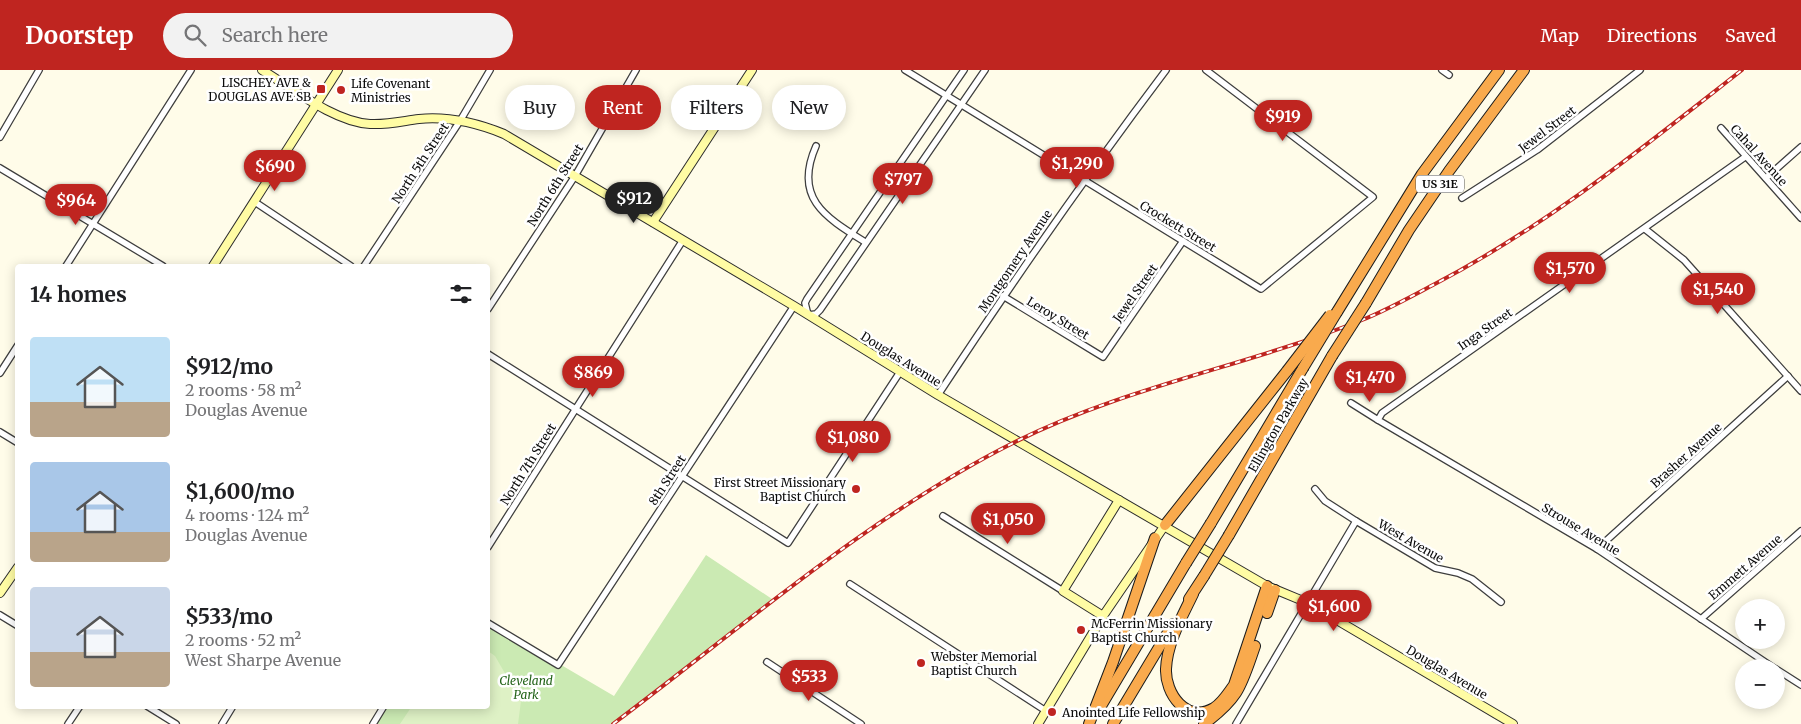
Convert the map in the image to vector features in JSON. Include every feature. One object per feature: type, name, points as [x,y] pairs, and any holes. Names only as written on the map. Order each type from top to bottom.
[{"type":"highway","name":"US 31E","points":[[1333,313],[1422,174],[1499,70]]},
{"type":"highway","name":"Ellington Parkway","points":[[1113,724],[1229,535],[1332,356],[1429,200],[1524,70]]},
{"type":"highway","name":"Ellington Parkway","points":[[1089,724],[1303,368],[1333,313]]},
{"type":"highway","points":[[1165,525],[1333,313]]},
{"type":"highway","points":[[1089,724],[1114,662],[1155,538]]},
{"type":"highway","points":[[1193,594],[1169,648],[1166,680],[1169,692],[1175,701],[1183,707],[1203,712],[1214,708],[1234,685],[1271,588]]},
{"type":"highway","points":[[1204,724],[1226,707],[1237,694],[1271,588]]},
{"type":"main road","name":"Douglas Avenue","points":[[262,70],[344,118],[369,124],[440,118],[483,126],[504,134],[794,306],[938,395],[1271,588],[1308,603],[1513,724]]},
{"type":"main road","points":[[214,264],[338,70]]},
{"type":"main road","points":[[653,222],[752,70]]},
{"type":"main road","points":[[1103,616],[1063,591],[1119,500]]},
{"type":"main road","points":[[1038,724],[1103,616],[1165,525]]},
{"type":"main road","points":[[0,593],[15,571]]},
{"type":"street","points":[[0,137],[39,70]]},
{"type":"street","points":[[67,264],[191,70]]},
{"type":"street","name":"North 5th Street","points":[[365,264],[460,121],[490,70]]},
{"type":"street","name":"North 6th Street","points":[[490,306],[575,176],[636,70]]},
{"type":"street","name":"Crockett Street","points":[[905,70],[948,95],[1083,181],[1262,289],[1373,197],[1206,70]]},
{"type":"street","points":[[964,70],[807,299],[808,315],[816,314],[820,310],[985,70]]},
{"type":"street","name":"Montgomery Avenue","points":[[938,395],[1002,296],[1083,181],[1166,70]]},
{"type":"street","points":[[1442,70],[1449,75]]},
{"type":"street","points":[[1628,70],[1634,74]]},
{"type":"street","name":"Jewel Street","points":[[1462,198],[1537,150],[1640,70]]},
{"type":"street","name":"Cahal Avenue","points":[[1721,128],[1801,218]]},
{"type":"street","points":[[816,146],[808,168],[808,185],[812,197],[821,210],[865,242]]},
{"type":"street","points":[[1766,178],[1801,147]]},
{"type":"street","name":"Inga Street","points":[[1378,420],[1382,413],[1746,157]]},
{"type":"street","points":[[0,168],[160,264]]},
{"type":"street","points":[[255,202],[348,264]]},
{"type":"street","points":[[1645,229],[1684,260],[1801,391]]},
{"type":"street","points":[[304,244],[308,238]]},
{"type":"street","name":"North 7th Street","points":[[490,544],[683,240]]},
{"type":"street","name":"Jewel Street","points":[[1103,357],[1183,241]]},
{"type":"street","name":"Leroy Street","points":[[1002,296],[1103,357]]},
{"type":"street","name":"8th Street","points":[[490,623],[558,665],[794,306]]},
{"type":"street","points":[[0,373],[15,349]]},
{"type":"street","points":[[490,355],[788,543],[900,372]]},
{"type":"street","name":"Brasher Avenue","points":[[1597,549],[1788,376]]},
{"type":"street","name":"Strouse Avenue","points":[[1352,403],[1597,549],[1761,659]]},
{"type":"street","points":[[0,432],[15,441]]},
{"type":"street","name":"West Avenue","points":[[1315,489],[1326,501],[1356,521],[1435,568],[1458,573],[1472,579],[1501,602]]},
{"type":"street","points":[[943,516],[1063,591]]},
{"type":"street","points":[[1236,724],[1356,521]]},
{"type":"street","name":"Emmett Avenue","points":[[1701,619],[1801,531]]},
{"type":"street","points":[[850,584],[1046,711]]},
{"type":"street","points":[[0,615],[15,624]]},
{"type":"street","points":[[767,662],[861,724]]},
{"type":"street","name":"Strouse Avenue","points":[[1785,675],[1801,685]]},
{"type":"street","points":[[68,724],[78,709]]},
{"type":"street","points":[[152,709],[176,724]]},
{"type":"street","points":[[222,724],[231,709]]},
{"type":"street","points":[[373,724],[382,709]]},
{"type":"green space","name":"Cleveland Park","points":[[706,555],[775,601],[613,724],[373,724],[382,709],[490,709],[490,623],[614,696]]},
{"type":"green space","points":[[490,652],[495,656],[521,701],[518,724],[400,724],[410,709],[490,709]]},
{"type":"railway","points":[[613,724],[807,574],[857,538],[960,472],[1013,443],[1098,407],[1319,336],[1362,320],[1398,303],[1475,262],[1555,211],[1593,185],[1742,70]]},
{"type":"place","name":"LISCHEY AVE & DOUGLAS AVE SB","points":[[321,89]]},
{"type":"place","name":"Life Covenant Ministries","points":[[341,90]]},
{"type":"place","name":"First Street Missionary Baptist Church","points":[[856,489]]},
{"type":"place","name":"McFerrin Missionary Baptist Church","points":[[1081,630]]},
{"type":"place","name":"Webster Memorial Baptist Church","points":[[921,663]]},
{"type":"place","name":"Anointed Life Fellowship","points":[[1052,712]]}]
